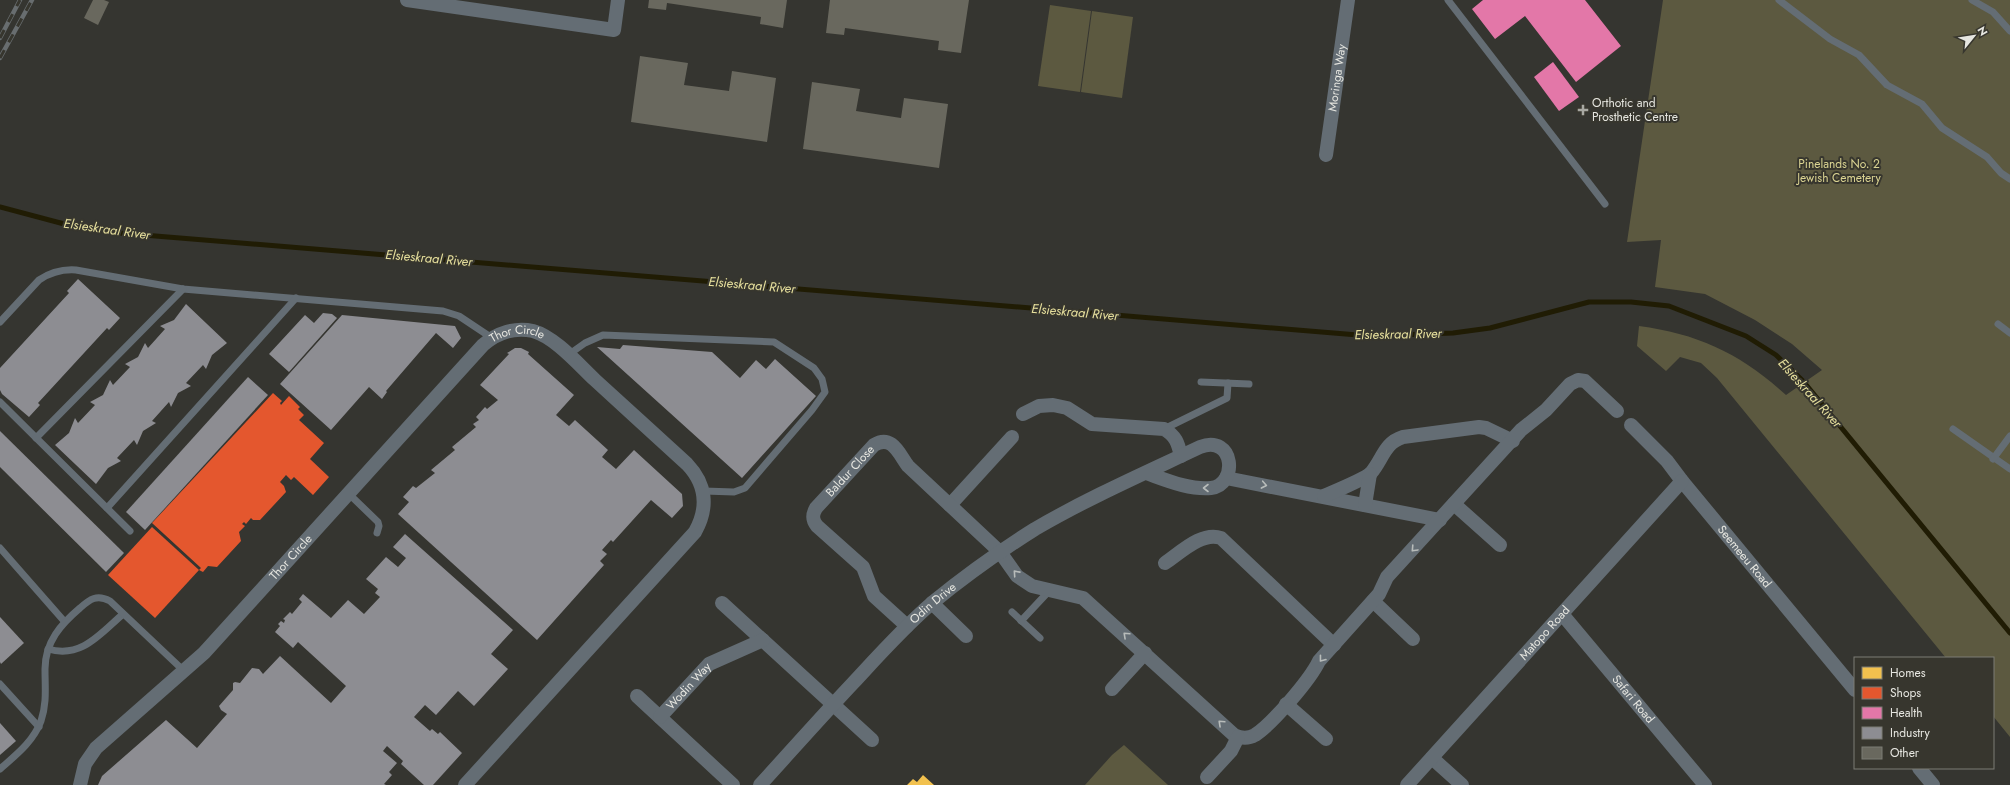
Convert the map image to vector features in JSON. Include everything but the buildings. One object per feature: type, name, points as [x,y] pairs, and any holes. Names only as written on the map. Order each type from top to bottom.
[{"type":"street","points":[[407,0],[614,30],[618,0]]},
{"type":"street","name":"Moringa Way","points":[[1326,155],[1348,0]]},
{"type":"street","name":"Thor Circle","points":[[80,785],[85,764],[96,748],[204,653],[483,345],[492,338],[511,330],[533,332],[544,335],[568,355],[695,472],[704,491],[704,513],[695,532],[465,785]]},
{"type":"street","points":[[1207,777],[1231,751],[1238,737],[1244,738],[1254,735],[1286,704],[1312,674],[1319,661],[1380,594],[1387,577],[1513,441],[1521,430],[1546,410],[1570,384],[1578,380],[1588,384],[1618,411]]},
{"type":"street","points":[[1023,414],[1039,406],[1053,405],[1066,408],[1092,424],[1164,429],[1172,434],[1178,442],[1182,456]]},
{"type":"street","name":"Seemeeu Road","points":[[1631,425],[1667,461],[1682,482],[1854,689]]},
{"type":"street","points":[[1365,505],[1370,474],[1387,447],[1397,439],[1403,437],[1486,428],[1513,441]]},
{"type":"street","points":[[950,505],[1012,436]]},
{"type":"street","name":"Baldur Close","points":[[907,626],[874,596],[863,567],[813,521],[813,514],[816,508],[874,445],[880,441],[886,441],[892,444],[908,466],[1000,552],[1017,576],[1032,586],[1083,598],[1238,737]]},
{"type":"street","name":"Odin Drive","points":[[760,785],[907,626],[932,603],[1000,552],[1035,529],[1070,510],[1206,445],[1219,447],[1228,457],[1229,470],[1226,478]]},
{"type":"street","points":[[1146,473],[1177,483],[1203,488],[1213,488],[1219,485],[1226,478],[1324,496],[1440,520]]},
{"type":"street","points":[[1324,496],[1370,474]]},
{"type":"street","name":"Matopo Road","points":[[1407,785],[1682,482]]},
{"type":"street","points":[[1454,504],[1500,545]]},
{"type":"street","points":[[1165,564],[1206,537],[1216,536],[1221,538],[1334,645]]},
{"type":"street","points":[[1373,601],[1413,639]]},
{"type":"street","points":[[722,603],[872,740]]},
{"type":"street","points":[[932,603],[966,636]]},
{"type":"street","name":"Safari Road","points":[[1562,614],[1704,785]]},
{"type":"street","name":"Wodin Way","points":[[660,717],[709,664],[763,640]]},
{"type":"street","points":[[1112,689],[1145,653]]},
{"type":"street","name":"Wodin Way","points":[[637,696],[733,785]]},
{"type":"street","points":[[1286,704],[1326,739]]},
{"type":"street","points":[[1432,758],[1462,785]]},
{"type":"street","points":[[1920,769],[1933,785]]},
{"type":"lane","points":[[1448,0],[1605,204]]},
{"type":"lane","points":[[1779,0],[1830,39],[1859,55],[1887,85],[1922,104],[1942,128],[1987,157],[2001,174],[2010,179]]},
{"type":"lane","points":[[1972,0],[1993,12],[2010,31]]},
{"type":"lane","points":[[0,322],[39,280],[54,272],[65,269],[184,289],[449,312],[459,316],[492,338]]},
{"type":"lane","points":[[36,438],[184,289]]},
{"type":"lane","points":[[107,508],[296,298]]},
{"type":"lane","points":[[1998,324],[2010,333]]},
{"type":"lane","points":[[568,355],[585,343],[603,335],[774,342],[814,368],[822,379],[825,392],[812,410],[745,488],[734,492],[704,491]]},
{"type":"lane","points":[[1200,382],[1249,384]]},
{"type":"lane","points":[[1164,429],[1227,398],[1228,383]]},
{"type":"lane","points":[[0,402],[130,531]]},
{"type":"lane","points":[[1953,429],[1993,459],[2010,469]]},
{"type":"lane","points":[[1993,459],[2010,436]]},
{"type":"lane","points":[[349,494],[378,522],[379,526],[377,533]]},
{"type":"lane","points":[[0,548],[64,621]]},
{"type":"lane","points":[[1021,622],[1050,590]]},
{"type":"lane","points":[[0,770],[30,742],[38,727],[46,700],[45,670],[48,649],[52,639],[64,621],[90,599],[99,597],[110,601],[184,672]]},
{"type":"lane","points":[[1012,612],[1021,622],[1040,638]]},
{"type":"lane","points":[[48,649],[67,652],[82,648],[123,614]]},
{"type":"lane","points":[[0,684],[38,727]]},
{"type":"green space","name":"Pinelands No. 2 Jewish Cemetery","points":[[1663,0],[2010,0],[2010,737],[1994,717],[1994,657],[1945,657],[1717,378],[1701,363],[1680,357],[1666,371],[1637,346],[1639,326],[1681,334],[1718,348],[1736,357],[1752,368],[1786,395],[1822,370],[1792,344],[1755,320],[1705,294],[1655,287],[1661,240],[1627,242]]},
{"type":"green space","points":[[1050,5],[1091,11],[1080,92],[1038,86]]},
{"type":"green space","points":[[1092,11],[1133,17],[1122,98],[1081,92]]},
{"type":"green space","points":[[1124,745],[1168,785],[1085,785],[1112,755]]},
{"type":"waterway","name":"Elsieskraal River","points":[[0,207],[68,225],[119,233],[1370,336],[1453,333],[1490,328],[1589,302],[1631,302],[1669,306],[1746,336],[1776,355],[1803,381],[2010,633]]},
{"type":"railway","points":[[0,38],[20,0]]},
{"type":"railway","points":[[0,58],[32,0]]},
{"type":"place","name":"Orthotic and Prosthetic Centre","points":[[1583,110]]}]
